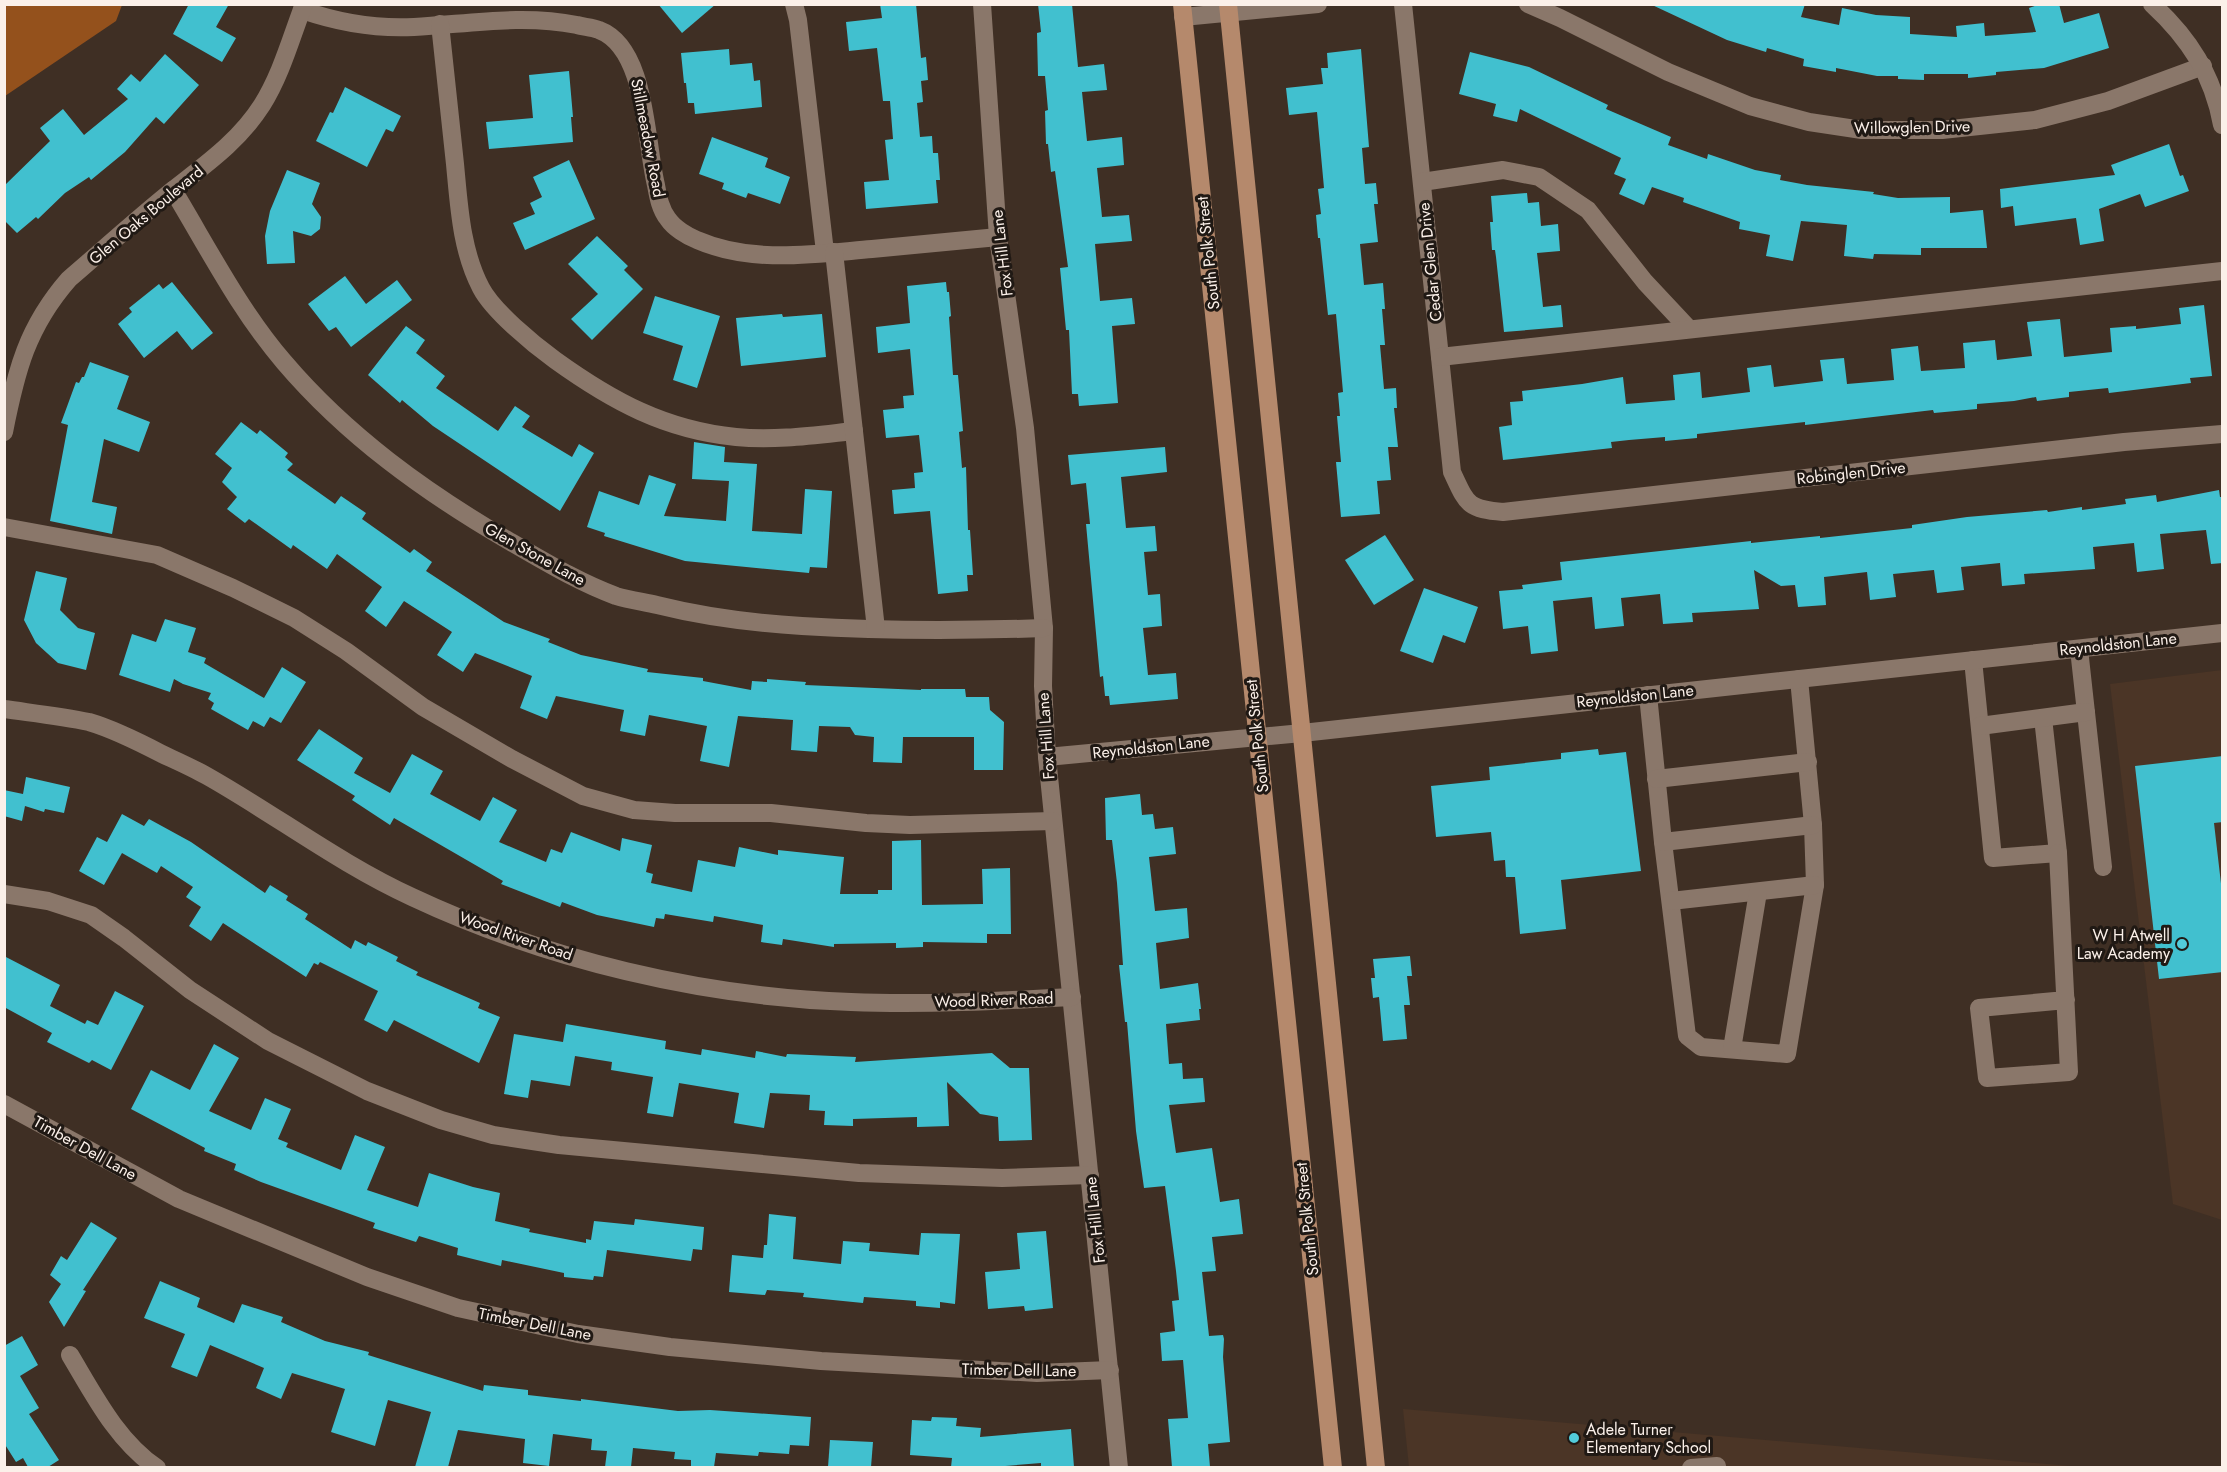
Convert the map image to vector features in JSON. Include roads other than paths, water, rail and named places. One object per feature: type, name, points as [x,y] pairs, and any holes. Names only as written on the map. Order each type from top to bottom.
[{"type":"main road","points":[[1228,8],[1376,1467]]},
{"type":"main road","name":"South Polk Street","points":[[1183,10],[1333,1467]]},
{"type":"street","points":[[794,4],[854,431],[876,629]]},
{"type":"street","name":"Fox Hill Lane","points":[[982,4],[998,237],[1025,428],[1044,628],[1043,686],[1047,758],[1119,1467]]},
{"type":"street","points":[[1183,10],[1318,4]]},
{"type":"street","name":"Cedar Glen Drive","points":[[1403,4],[1452,472],[1464,498],[1479,510]]},
{"type":"street","name":"Willowglen Drive","points":[[1528,4],[1668,72],[1750,106],[1809,122],[1862,130],[1942,130],[2035,120],[2108,101],[2204,66]]},
{"type":"street","points":[[2152,4],[2174,24],[2204,66],[2223,125]]},
{"type":"street","name":"Stillmeadow Road","points":[[303,7],[325,18],[389,26],[413,27],[529,19],[560,22],[599,30],[620,43],[635,70],[660,204],[668,219],[695,239],[737,253],[761,255],[829,252],[998,237]]},
{"type":"street","name":"Glen Oaks Boulevard","points":[[4,432],[22,357],[38,321],[57,292],[69,279],[173,190],[219,155],[243,130],[271,89],[303,7]]},
{"type":"street","points":[[440,24],[465,247],[481,288],[500,311],[541,349],[573,373],[629,408],[680,427],[737,437],[789,437],[854,431]]},
{"type":"street","points":[[1422,182],[1503,170],[1539,177],[1588,210],[1645,282],[1689,328]]},
{"type":"street","name":"Glen Stone Lane","points":[[173,190],[239,300],[283,361],[333,415],[375,451],[429,491],[560,571],[618,596],[698,615],[768,624],[966,631],[1044,628]]},
{"type":"street","points":[[1440,357],[1689,328],[2223,272]]},
{"type":"street","name":"Robinglen Drive","points":[[1479,510],[1503,512],[2124,442],[2223,434]]},
{"type":"street","points":[[4,527],[157,555],[233,588],[294,618],[346,651],[423,707],[512,759],[582,796],[634,810],[675,813],[771,813],[910,825],[1053,821]]},
{"type":"street","name":"Reynoldston Lane","points":[[1047,758],[1302,733],[2223,633]]},
{"type":"street","points":[[2079,649],[2103,867]]},
{"type":"street","points":[[1973,660],[1993,858],[2058,853]]},
{"type":"street","points":[[1648,695],[1663,842],[1687,1035],[1701,1047],[1787,1054],[1815,885],[1813,825],[1799,679]]},
{"type":"street","name":"Wood River Road","points":[[4,709],[90,723],[143,744],[207,776],[313,843],[409,896],[515,939],[618,969],[749,993],[850,1002],[989,1002],[1072,997]]},
{"type":"street","points":[[1980,726],[2086,712]]},
{"type":"street","points":[[2043,718],[2058,853],[2066,1000],[2069,1072],[1986,1078],[1979,1008],[2066,1000]]},
{"type":"street","points":[[1656,779],[1808,762]]},
{"type":"street","points":[[1663,842],[1813,825]]},
{"type":"street","points":[[1671,901],[1815,885]]},
{"type":"street","points":[[1732,1049],[1758,892]]},
{"type":"street","points":[[4,894],[48,901],[91,915],[190,990],[268,1041],[367,1091],[441,1120],[493,1136],[559,1145],[859,1173],[1002,1178],[1090,1175]]},
{"type":"street","name":"Timber Dell Lane","points":[[4,1104],[179,1199],[367,1277],[458,1308],[578,1334],[670,1347],[821,1361],[1036,1373],[1110,1370]]},
{"type":"street","points":[[70,1355],[100,1404],[130,1446],[157,1467]]},
{"type":"street","points":[[1691,1467],[1717,1466]]},
{"type":"place","name":"W H Atwell Law Academy","points":[[2182,944]]},
{"type":"place","name":"Adele Turner Elementary School","points":[[1574,1438]]}]
